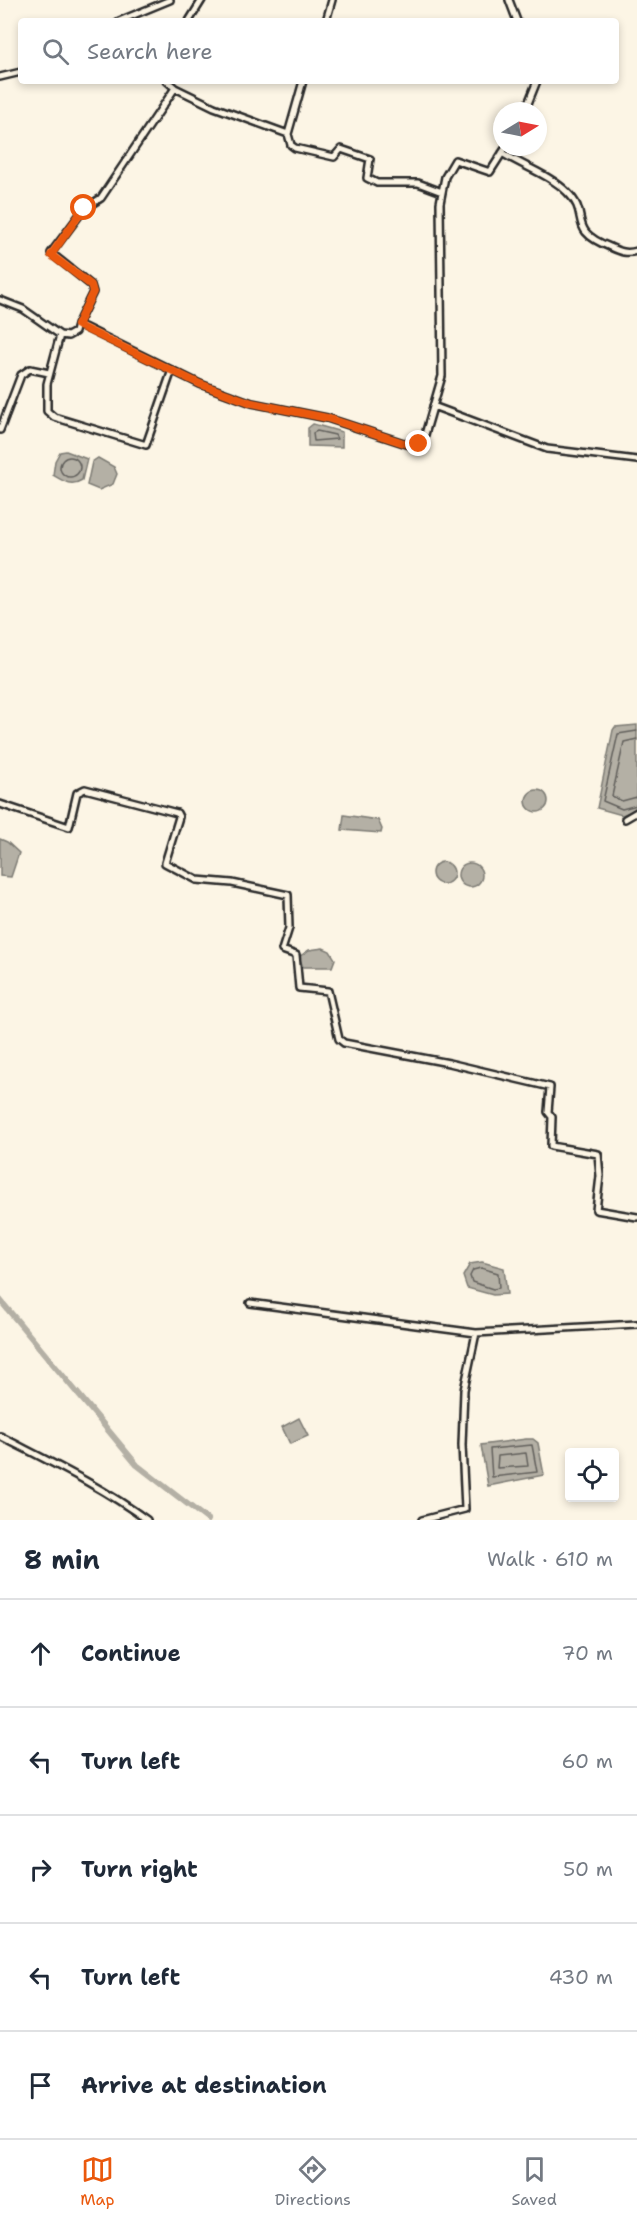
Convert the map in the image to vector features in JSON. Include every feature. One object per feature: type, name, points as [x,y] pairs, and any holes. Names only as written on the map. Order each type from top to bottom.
[{"type":"street","points":[[126,18],[170,0]]},
{"type":"street","points":[[191,18],[202,0]]},
{"type":"street","points":[[327,18],[332,0]]},
{"type":"street","points":[[509,0],[516,18]]},
{"type":"street","points":[[0,77],[18,73]]},
{"type":"street","points":[[170,84],[214,107],[288,134]]},
{"type":"street","points":[[302,84],[288,134],[291,145],[334,157],[342,149],[370,159],[367,178],[377,183],[418,183],[442,192]]},
{"type":"street","points":[[529,102],[536,84]]},
{"type":"street","points":[[0,300],[23,309],[60,335],[68,336],[75,332],[93,292],[91,285],[51,253],[84,208],[101,198],[175,88]]},
{"type":"street","points":[[77,325],[172,370],[252,403],[327,418],[416,447],[424,438],[442,376],[443,308],[439,262],[442,192],[445,177],[455,160],[490,172],[500,156]]},
{"type":"street","points":[[507,156],[567,192],[577,206],[583,231],[592,240],[627,254],[637,251]]},
{"type":"street","points":[[60,335],[47,384],[47,411],[54,417],[146,445],[172,370]]},
{"type":"street","points":[[0,430],[21,375],[30,369],[50,373]]},
{"type":"street","points":[[433,406],[547,450],[637,460]]},
{"type":"street","points":[[0,804],[69,827],[78,793],[85,789],[177,813],[178,817],[165,863],[197,880],[232,883],[288,895],[289,928],[282,950],[296,955],[299,988],[328,991],[339,1039],[344,1043],[449,1063],[550,1087],[548,1112],[552,1117],[551,1146],[598,1154],[600,1176],[596,1210],[637,1217]]},
{"type":"street","points":[[625,819],[637,813]]},
{"type":"street","points":[[250,1303],[476,1334],[637,1324]]},
{"type":"street","points":[[422,1520],[465,1509],[462,1445],[464,1390],[476,1334]]},
{"type":"street","points":[[0,1436],[47,1458],[123,1502],[147,1520]]},
{"type":"water","points":[[313,424],[342,432],[342,447],[308,446],[308,428]]},
{"type":"water","points":[[66,451],[87,459],[82,480],[78,482],[67,482],[53,475],[55,461],[60,452]]},
{"type":"water","points":[[98,458],[114,467],[117,474],[113,484],[99,490],[87,485],[92,462]]},
{"type":"water","points":[[637,725],[637,809],[622,815],[597,808],[613,730],[615,727]]},
{"type":"water","points":[[537,790],[545,793],[548,801],[545,809],[537,812],[529,809],[526,801],[529,793]]},
{"type":"water","points":[[344,815],[378,820],[382,829],[381,833],[342,830]]},
{"type":"water","points":[[0,839],[19,853],[11,877],[0,876]]},
{"type":"water","points":[[443,862],[451,865],[454,873],[451,881],[443,884],[435,881],[432,873],[435,865]]},
{"type":"water","points":[[470,863],[479,866],[482,875],[479,884],[470,887],[461,884],[458,875],[461,866]]},
{"type":"water","points":[[323,948],[330,951],[335,959],[332,967],[303,967],[299,957],[309,950]]},
{"type":"water","points":[[482,1262],[504,1268],[507,1294],[493,1295],[467,1288],[463,1276],[470,1264]]},
{"type":"water","points":[[299,1418],[308,1436],[290,1444],[282,1427]]},
{"type":"water","points":[[533,1439],[538,1443],[544,1475],[488,1486],[481,1445]]},
{"type":"waterway","points":[[0,1300],[137,1465],[208,1520]]},
{"type":"route","points":[[84,208],[51,253],[91,285],[93,292],[77,325],[200,384],[252,403],[327,418],[416,447],[419,444]]}]
